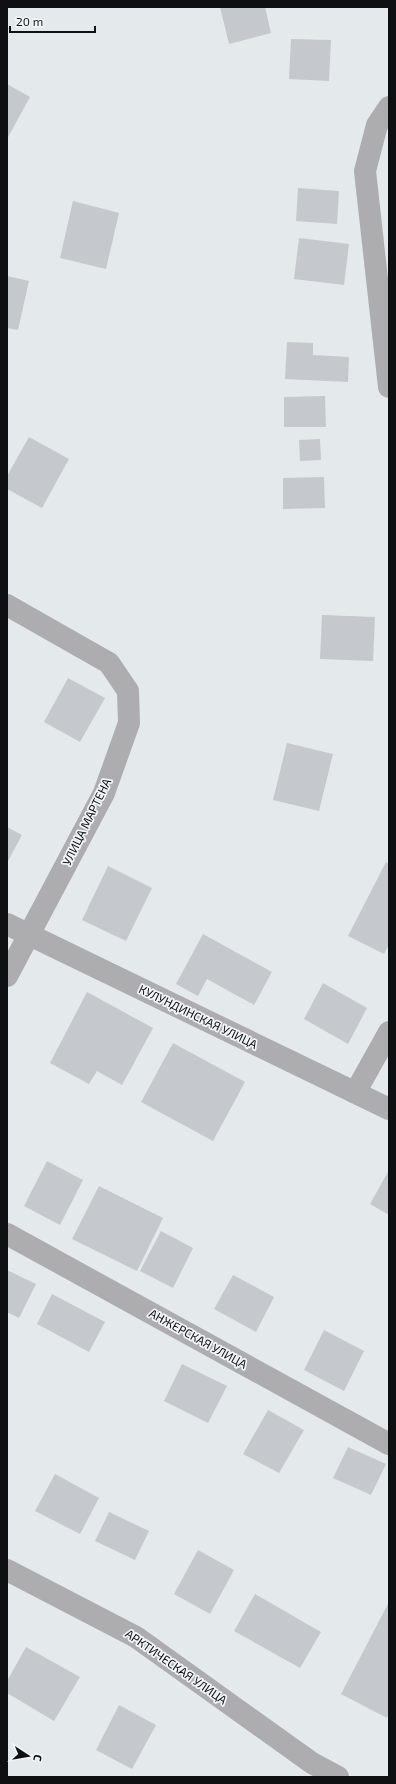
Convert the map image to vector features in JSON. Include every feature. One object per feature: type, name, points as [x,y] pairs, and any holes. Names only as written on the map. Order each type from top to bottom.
[{"type":"street","points":[[389,107],[377,125],[365,171],[389,387]]},
{"type":"street","name":"УЛИЦА МАРТЕНА","points":[[7,605],[108,663],[128,691],[129,723],[104,793],[7,976]]},
{"type":"street","name":"КУЛУНДИНСКАЯ УЛИЦА","points":[[7,924],[29,936],[389,1109]]},
{"type":"street","points":[[355,1093],[389,1032]]},
{"type":"street","name":"АНЖЕРСКАЯ УЛИЦА","points":[[7,1234],[389,1444]]},
{"type":"street","name":"АРКТИЧЕСКАЯ УЛИЦА","points":[[7,1570],[136,1637],[312,1763],[338,1777]]},
{"type":"building","points":[[220,7],[265,7],[271,33],[229,44]]},
{"type":"building","points":[[291,39],[331,40],[329,81],[289,79]]},
{"type":"building","points":[[7,84],[30,97],[7,139]]},
{"type":"building","points":[[298,188],[339,191],[337,224],[296,221]]},
{"type":"building","points":[[73,201],[119,213],[106,269],[60,258]]},
{"type":"building","points":[[299,238],[349,244],[344,285],[294,279]]},
{"type":"building","points":[[7,276],[29,281],[18,330],[7,328]]},
{"type":"building","points":[[287,342],[313,343],[313,355],[349,357],[348,382],[285,379]]},
{"type":"building","points":[[325,396],[326,427],[284,427],[284,397]]},
{"type":"building","points":[[29,437],[69,459],[42,508],[7,489],[7,476]]},
{"type":"building","points":[[320,439],[321,460],[300,461],[299,440]]},
{"type":"building","points":[[324,477],[325,508],[283,509],[283,478]]},
{"type":"building","points":[[322,615],[375,617],[373,661],[320,659]]},
{"type":"building","points":[[68,678],[105,698],[80,742],[44,722]]},
{"type":"building","points":[[287,743],[333,754],[319,811],[273,800]]},
{"type":"building","points":[[7,827],[22,835],[7,863]]},
{"type":"building","points":[[386,862],[389,864],[389,944],[384,954],[348,936]]},
{"type":"building","points":[[108,866],[152,888],[126,941],[82,920]]},
{"type":"building","points":[[203,934],[272,972],[254,1005],[207,979],[198,996],[176,984]]},
{"type":"building","points":[[323,983],[367,1008],[348,1044],[304,1019]]},
{"type":"building","points":[[87,992],[153,1028],[122,1085],[97,1071],[89,1084],[50,1063]]},
{"type":"building","points":[[173,1043],[245,1082],[213,1141],[141,1102]]},
{"type":"building","points":[[47,1161],[83,1180],[60,1225],[24,1206]]},
{"type":"building","points":[[389,1170],[389,1215],[370,1204]]},
{"type":"building","points":[[99,1186],[163,1218],[137,1271],[72,1239]]},
{"type":"building","points":[[161,1231],[193,1248],[173,1288],[140,1271]]},
{"type":"building","points":[[7,1270],[36,1284],[19,1318],[7,1312]]},
{"type":"building","points":[[233,1275],[274,1297],[256,1332],[214,1309]]},
{"type":"building","points":[[52,1294],[105,1322],[89,1352],[37,1324]]},
{"type":"building","points":[[324,1330],[364,1351],[344,1391],[304,1370]]},
{"type":"building","points":[[182,1364],[227,1386],[208,1423],[164,1401]]},
{"type":"building","points":[[268,1410],[304,1430],[279,1473],[243,1454]]},
{"type":"building","points":[[348,1447],[386,1464],[371,1495],[333,1478]]},
{"type":"building","points":[[55,1474],[99,1498],[80,1534],[35,1511]]},
{"type":"building","points":[[109,1512],[149,1531],[135,1560],[95,1541]]},
{"type":"building","points":[[198,1550],[234,1570],[210,1614],[174,1594]]},
{"type":"building","points":[[255,1594],[321,1632],[300,1668],[234,1631]]},
{"type":"building","points":[[389,1602],[389,1713],[387,1718],[341,1694]]},
{"type":"building","points":[[26,1647],[80,1677],[54,1721],[7,1693],[7,1681]]},
{"type":"building","points":[[119,1705],[156,1725],[132,1769],[96,1750]]}]
